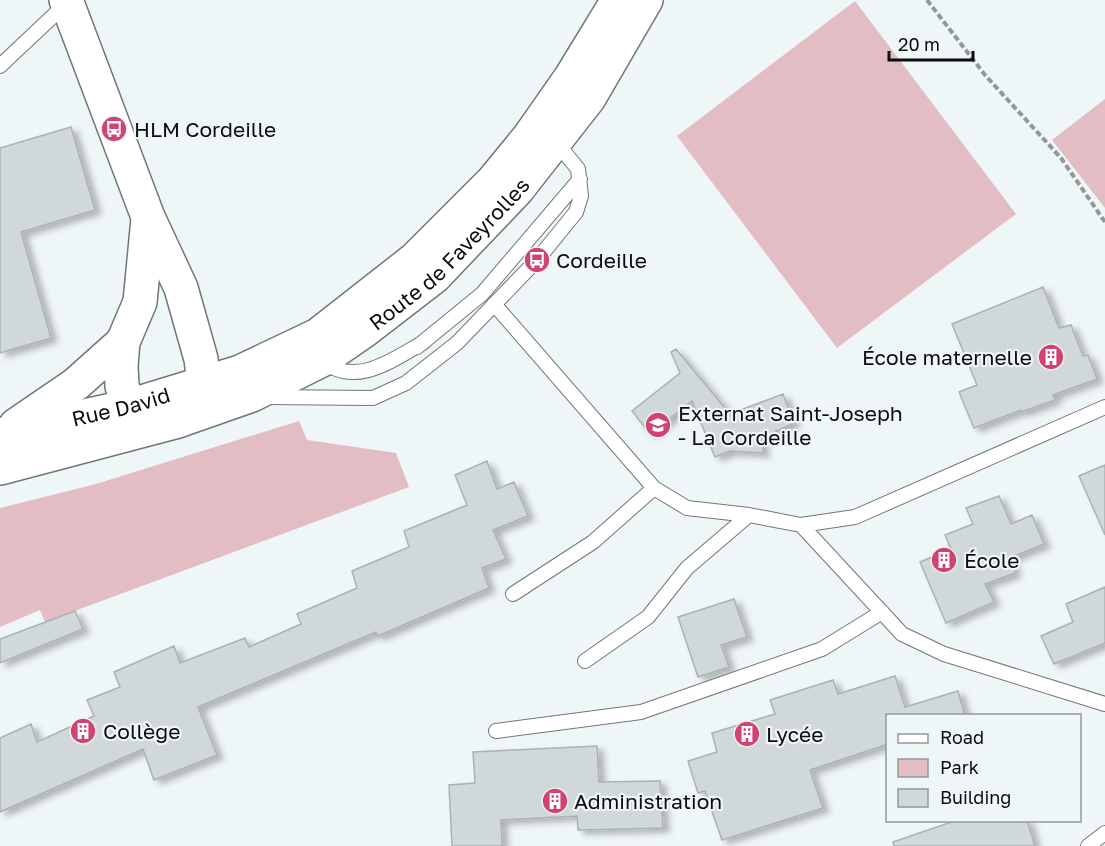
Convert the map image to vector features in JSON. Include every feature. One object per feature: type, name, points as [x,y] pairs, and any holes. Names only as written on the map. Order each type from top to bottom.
[{"type":"main road","name":"Route de Faveyrolles","points":[[320,347],[415,259],[493,181],[529,137],[571,77],[618,0]]},
{"type":"main road","name":"Route de Faveyrolles","points":[[178,420],[246,383],[320,347],[434,278],[517,190],[552,147],[589,98],[646,0]]},
{"type":"main road","points":[[66,1],[148,217],[181,288],[201,359],[204,383],[194,401],[178,420],[149,416],[129,406],[123,386],[121,366],[123,342],[140,302],[148,217]]},
{"type":"main road","points":[[0,434],[76,384],[123,342]]},
{"type":"main road","name":"Rue David","points":[[0,434],[129,406],[204,383],[246,383]]},
{"type":"main road","name":"Rue David","points":[[0,468],[178,420]]},
{"type":"lane","points":[[0,66],[66,1]]},
{"type":"lane","points":[[246,383],[284,399],[373,398],[406,383],[457,343],[569,224],[581,196],[580,179],[574,161],[552,147],[536,153],[493,181]]},
{"type":"lane","points":[[417,347],[482,294],[580,179]]},
{"type":"lane","points":[[320,347],[344,372],[369,371],[494,304]]},
{"type":"lane","points":[[494,304],[654,488],[687,508],[749,515],[801,525],[855,517],[1105,408]]},
{"type":"lane","points":[[513,594],[593,542],[654,488]]},
{"type":"lane","points":[[585,661],[648,617],[687,568],[749,515]]},
{"type":"lane","points":[[801,525],[902,634],[944,654],[1105,704]]},
{"type":"lane","points":[[496,731],[641,712],[822,649],[882,612]]},
{"type":"lane","points":[[1088,846],[1105,833]]},
{"type":"path","points":[[927,0],[985,75],[1061,158],[1105,222]]},
{"type":"green space","points":[[855,1],[1016,214],[837,348],[677,136]]},
{"type":"green space","points":[[1105,99],[1105,208],[1052,140]]},
{"type":"green space","points":[[299,421],[307,440],[396,453],[409,487],[45,622],[40,610],[0,627],[0,508],[96,484]]},
{"type":"building","points":[[71,127],[95,210],[21,232],[51,338],[0,353],[0,148]]},
{"type":"building","name":"École maternelle","points":[[1043,287],[1059,328],[1071,325],[1083,356],[1088,355],[1097,379],[1053,395],[1055,400],[974,428],[959,392],[977,385],[952,324]]},
{"type":"building","points":[[676,349],[730,414],[783,394],[794,423],[760,439],[764,453],[730,451],[715,457],[692,401],[650,434],[632,411],[680,373],[671,352]]},
{"type":"building","points":[[487,461],[497,489],[514,482],[528,516],[493,530],[506,559],[482,568],[489,588],[378,636],[376,632],[198,707],[217,755],[154,780],[143,749],[0,812],[0,738],[31,724],[37,742],[94,716],[87,700],[120,687],[114,672],[174,646],[180,663],[245,638],[249,647],[301,624],[297,614],[357,588],[352,571],[409,547],[404,531],[467,505],[455,475]]},
{"type":"building","points":[[1105,465],[1105,535],[1079,476]]},
{"type":"building","name":"École","points":[[999,496],[1011,524],[1032,515],[1044,544],[1010,558],[1015,573],[985,584],[994,602],[946,623],[920,562],[951,549],[945,535],[973,524],[966,508]]},
{"type":"building","name":"École","points":[[1105,587],[1105,643],[1054,664],[1041,636],[1073,622],[1066,604]]},
{"type":"building","points":[[734,599],[747,637],[721,645],[729,667],[698,677],[678,617]]},
{"type":"building","points":[[75,611],[83,629],[0,663],[0,639]]},
{"type":"building","points":[[895,676],[905,707],[958,691],[964,714],[886,714],[886,745],[810,770],[823,808],[722,840],[705,791],[698,793],[688,761],[717,752],[712,733],[775,714],[770,700],[833,680],[838,694]]},
{"type":"building","name":"Administration","points":[[597,746],[599,782],[660,781],[663,828],[578,830],[577,816],[501,820],[502,846],[452,846],[449,785],[475,783],[473,752]]},
{"type":"building","points":[[951,822],[1028,822],[1035,846],[894,846],[893,842]]},
{"type":"place","name":"HLM Cordeille","points":[[114,129]]},
{"type":"place","name":"Cordeille","points":[[537,260]]},
{"type":"place","name":"École maternelle","points":[[1051,357]]},
{"type":"place","name":"Externat Saint-Joseph - La Cordeille","points":[[658,425]]},
{"type":"place","name":"École","points":[[944,560]]},
{"type":"place","name":"Collège","points":[[83,731]]},
{"type":"place","name":"Lycée","points":[[747,734]]},
{"type":"place","name":"Administration","points":[[555,801]]}]
